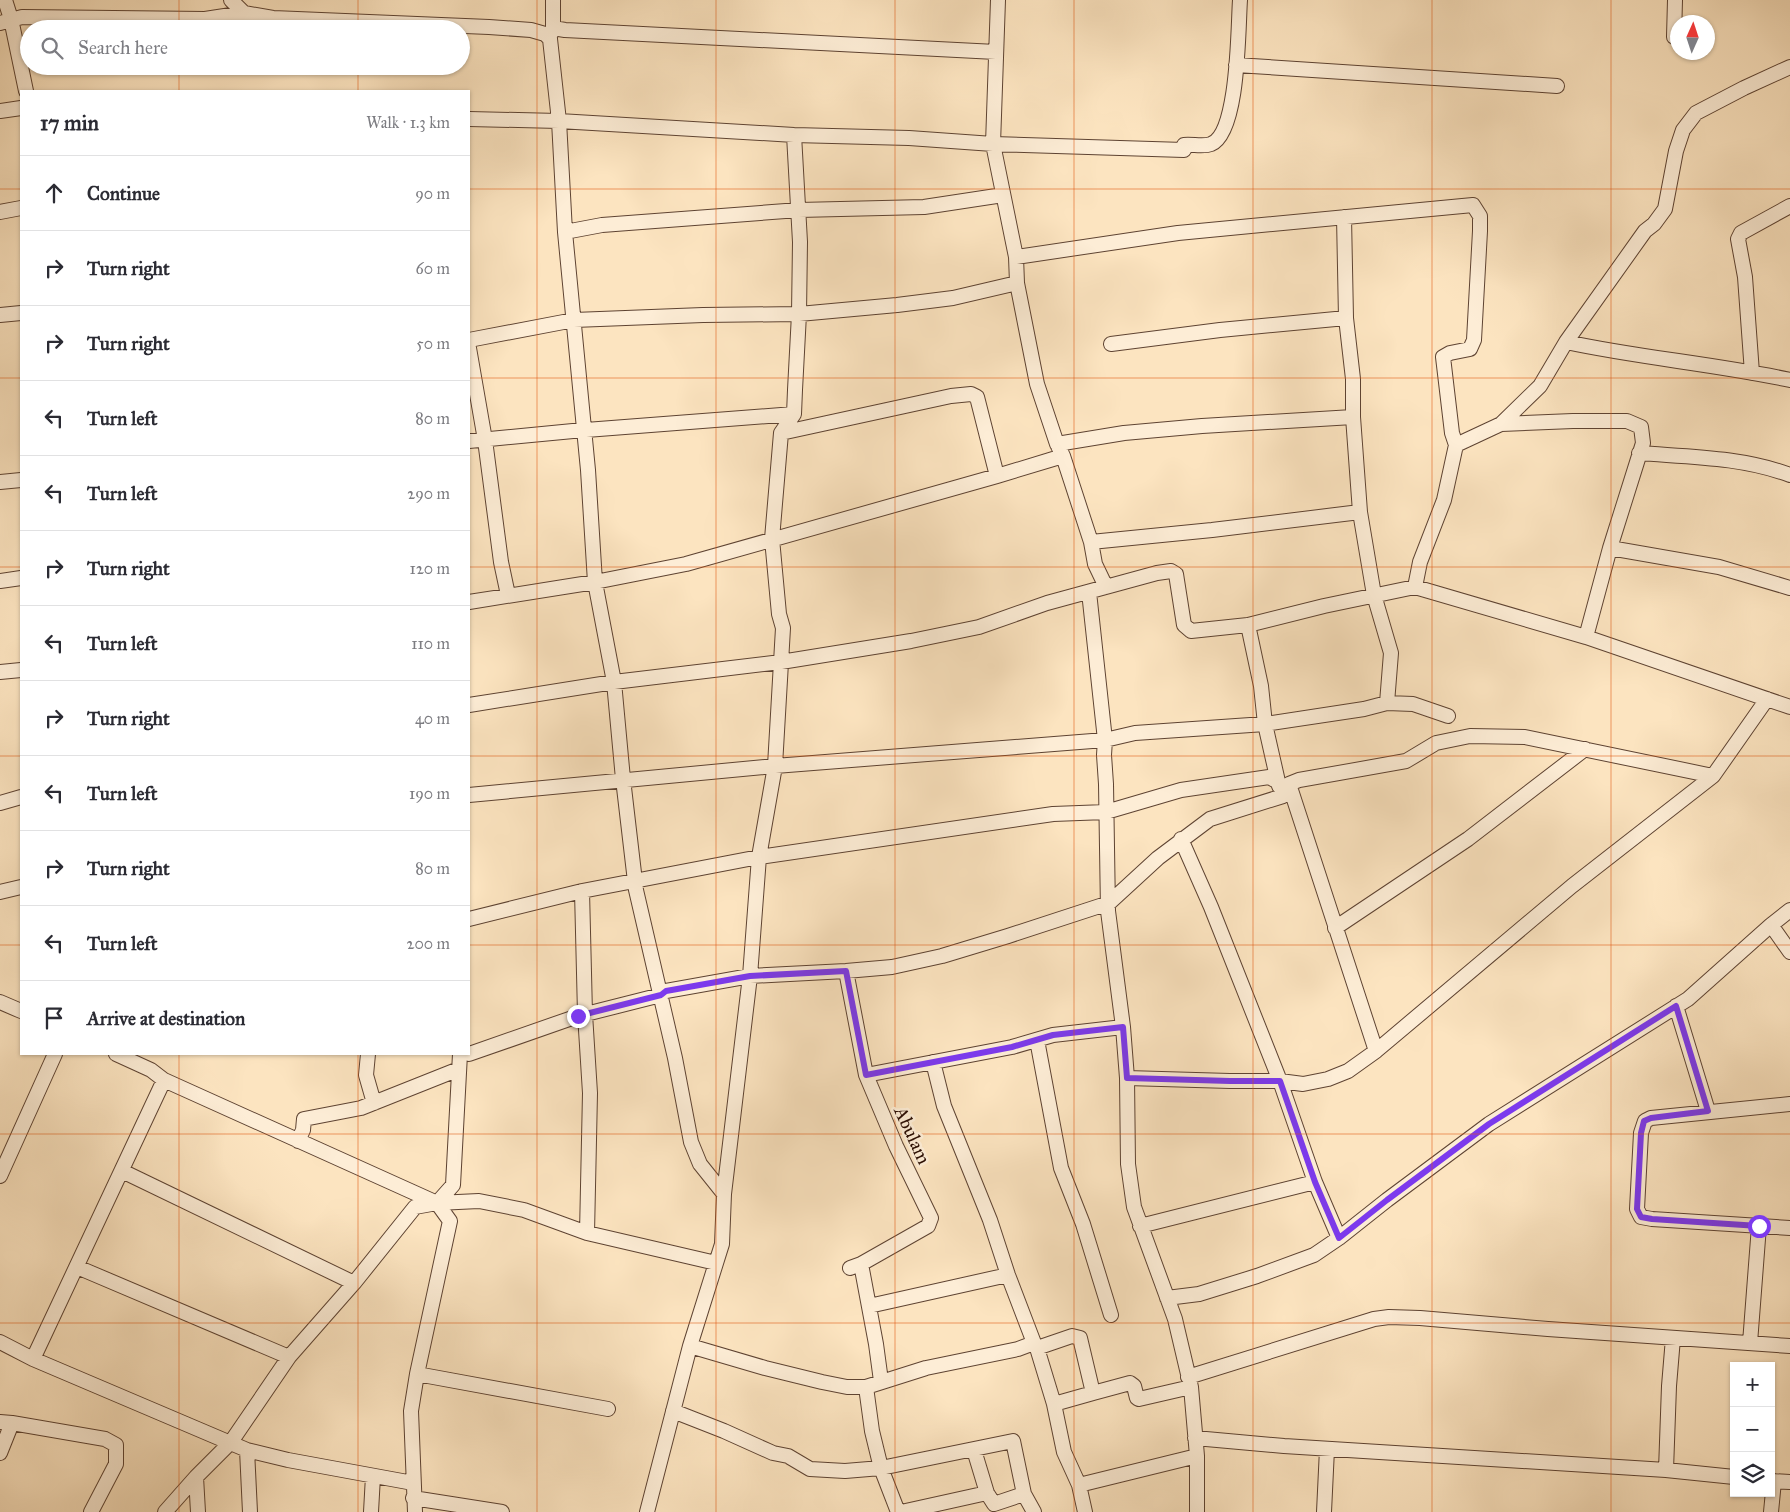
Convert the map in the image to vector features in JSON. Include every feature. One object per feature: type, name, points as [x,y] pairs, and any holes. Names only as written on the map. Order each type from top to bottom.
[{"type":"street","points":[[5,0],[5,21],[20,71]]},
{"type":"street","points":[[231,0],[244,13]]},
{"type":"street","points":[[553,0],[551,34],[559,121],[565,232],[585,430],[595,582],[614,682],[636,890],[661,995],[691,1142],[700,1164],[724,1194]]},
{"type":"street","points":[[998,0],[993,144],[1016,257],[1018,283],[1037,384],[1091,542],[1095,564],[1106,587]]},
{"type":"street","points":[[470,119],[559,121],[794,135],[909,138],[993,144],[1184,150],[1184,144],[1211,144],[1219,137],[1229,119],[1236,65],[1240,0]]},
{"type":"street","points":[[1675,0],[1675,15]]},
{"type":"street","points":[[5,21],[22,17],[205,19],[244,13],[273,18],[316,20]]},
{"type":"street","points":[[470,27],[531,30],[545,34],[565,30],[996,52]]},
{"type":"street","points":[[1236,65],[1558,86]]},
{"type":"street","points":[[1456,445],[1501,424],[1540,386],[1566,342],[1645,231],[1654,224],[1665,209],[1676,150],[1683,130],[1696,113],[1790,67]]},
{"type":"street","points":[[21,75],[26,90]]},
{"type":"street","points":[[0,111],[20,108]]},
{"type":"street","points":[[647,1512],[690,1346],[722,1244],[724,1194],[750,976],[759,857],[776,766],[783,628],[779,614],[772,539],[781,433],[794,414],[799,314],[799,210],[794,135]]},
{"type":"street","points":[[565,232],[602,225],[799,210],[924,207],[1003,195]]},
{"type":"street","points":[[1016,257],[1178,233],[1473,204],[1480,216],[1474,340],[1470,349],[1450,353],[1443,357],[1452,433],[1456,445],[1444,500],[1420,562],[1415,586]]},
{"type":"street","points":[[1752,373],[1746,277],[1738,239],[1740,233],[1790,206]]},
{"type":"street","points":[[0,212],[20,208]]},
{"type":"street","points":[[1344,217],[1346,318],[1353,379],[1353,417],[1360,512],[1374,595],[1391,653],[1387,703]]},
{"type":"street","points":[[470,340],[574,320],[703,315],[799,314],[897,305],[952,298],[1018,283]]},
{"type":"street","points":[[0,316],[20,313]]},
{"type":"street","points":[[1111,344],[1220,330],[1346,318]]},
{"type":"street","points":[[1566,342],[1790,380]]},
{"type":"street","points":[[470,354],[485,440],[501,562],[508,595]]},
{"type":"street","points":[[781,433],[951,396],[971,394],[977,397],[997,476]]},
{"type":"street","points":[[470,441],[794,414]]},
{"type":"street","points":[[470,602],[595,582],[686,564],[997,476],[1060,450],[1124,433],[1202,426],[1353,417]]},
{"type":"street","points":[[1501,424],[1626,421],[1641,427],[1643,442],[1610,548],[1586,637]]},
{"type":"street","points":[[1639,453],[1735,460],[1774,469],[1790,475]]},
{"type":"street","points":[[0,482],[20,480]]},
{"type":"street","points":[[1091,542],[1360,512]]},
{"type":"street","points":[[1610,548],[1719,567],[1790,588]]},
{"type":"street","points":[[470,706],[614,682],[781,662],[910,641],[979,627],[1047,603],[1171,571],[1176,574],[1184,625],[1191,631],[1248,625],[1415,586],[1586,637],[1790,707]]},
{"type":"street","points":[[0,581],[20,578]]},
{"type":"street","points":[[1088,592],[1105,740],[1108,912],[1123,1027],[1127,1078],[1128,1164],[1134,1207],[1175,1318],[1190,1382],[1197,1456],[1197,1512]]},
{"type":"street","points":[[1248,625],[1261,686],[1264,724],[1283,788],[1329,906],[1376,1051]]},
{"type":"street","points":[[0,672],[20,671]]},
{"type":"street","points":[[1127,1078],[1280,1081],[1303,1084],[1328,1079],[1348,1071],[1376,1051],[1572,886],[1713,776],[1767,699]]},
{"type":"street","points":[[470,795],[623,779],[1105,740],[1136,733],[1264,724],[1364,709],[1387,703],[1413,704],[1448,716]]},
{"type":"street","points":[[470,1055],[585,1014],[661,995],[666,991],[750,976],[892,967],[942,956],[1109,902],[1181,839],[1210,819],[1299,780],[1406,761],[1436,743],[1470,736],[1525,738],[1713,776]]},
{"type":"street","points":[[1335,928],[1468,839],[1585,749]]},
{"type":"street","points":[[470,918],[582,890],[759,857],[1053,814],[1106,812],[1181,790],[1270,777],[1283,788]]},
{"type":"street","points":[[0,803],[20,797]]},
{"type":"street","points":[[1181,839],[1211,907],[1280,1081],[1315,1182],[1339,1238]]},
{"type":"street","points":[[0,892],[20,887]]},
{"type":"street","points":[[582,890],[585,1014],[590,1093],[587,1233]]},
{"type":"street","points":[[1167,1298],[1199,1294],[1257,1276],[1314,1255],[1489,1124],[1688,999],[1790,910]]},
{"type":"street","points":[[1771,925],[1790,952]]},
{"type":"street","name":"Abulam","points":[[846,971],[866,1075],[896,1146],[930,1218],[928,1226],[856,1266],[869,1306]]},
{"type":"street","points":[[0,1002],[20,1011]]},
{"type":"street","points":[[1676,1006],[1708,1111]]},
{"type":"street","points":[[866,1075],[1038,1040],[1053,1035],[1123,1027]]},
{"type":"street","points":[[1038,1040],[1061,1168],[1083,1224],[1111,1315]]},
{"type":"street","points":[[0,1176],[55,1055]]},
{"type":"street","points":[[118,1055],[151,1070],[164,1080],[437,1203],[450,1221],[417,1374],[411,1411],[414,1505],[502,1512]]},
{"type":"street","points":[[146,1055],[151,1070]]},
{"type":"street","points":[[368,1055],[366,1075],[374,1103]]},
{"type":"street","points":[[298,1141],[303,1130],[304,1119],[361,1108],[374,1103],[463,1057]]},
{"type":"street","points":[[437,1203],[454,1185],[463,1057]]},
{"type":"street","points":[[933,1062],[944,1106],[990,1220],[1008,1274],[1025,1316],[1054,1404],[1064,1452],[1079,1485],[1085,1512]]},
{"type":"street","points":[[34,1359],[164,1080]]},
{"type":"street","points":[[1790,1104],[1708,1111],[1651,1118],[1644,1121],[1641,1133],[1637,1209],[1641,1217],[1652,1219],[1790,1228]]},
{"type":"street","points":[[122,1171],[354,1283]]},
{"type":"street","points":[[1140,1226],[1315,1182]]},
{"type":"street","points":[[165,1512],[231,1442],[289,1357],[354,1283],[415,1206],[479,1201],[524,1210],[587,1233],[716,1263]]},
{"type":"street","points":[[1750,1344],[1759,1226]]},
{"type":"street","points":[[77,1267],[289,1357]]},
{"type":"street","points":[[881,1381],[869,1306],[1008,1274]]},
{"type":"street","points":[[1054,1404],[1130,1383],[1134,1386],[1137,1398],[1139,1399],[1374,1319],[1389,1317],[1790,1346]]},
{"type":"street","points":[[690,1346],[822,1382],[847,1387],[866,1387],[926,1368],[1035,1346],[1072,1336],[1080,1338],[1093,1393]]},
{"type":"street","points":[[1666,1470],[1673,1338]]},
{"type":"street","points":[[0,1342],[34,1359],[247,1450],[373,1476],[413,1482]]},
{"type":"street","points":[[417,1374],[608,1409]]},
{"type":"street","points":[[866,1387],[872,1431],[881,1468],[900,1512],[992,1503],[1024,1494]]},
{"type":"street","points":[[673,1411],[773,1452],[788,1456],[810,1469],[845,1471],[881,1468],[1013,1442],[1024,1494],[1034,1512]]},
{"type":"street","points":[[0,1453],[6,1423],[105,1439],[116,1444],[116,1464],[92,1512]]},
{"type":"street","points":[[1195,1438],[1327,1449],[1666,1470],[1730,1477]]},
{"type":"street","points":[[1324,1512],[1327,1449]]},
{"type":"street","points":[[247,1450],[250,1512]]},
{"type":"street","points":[[974,1450],[992,1503]]},
{"type":"street","points":[[1079,1485],[1197,1456]]},
{"type":"street","points":[[371,1512],[373,1476]]},
{"type":"street","points":[[196,1477],[198,1512]]},
{"type":"street","points":[[1775,1481],[1790,1482]]},
{"type":"street","points":[[1772,1497],[1772,1512]]},
{"type":"route","points":[[578,1016],[661,995],[666,991],[750,976],[846,971],[866,1075],[1012,1047],[1053,1035],[1123,1027],[1127,1078],[1280,1081],[1315,1182],[1339,1238],[1489,1124],[1676,1006],[1708,1111],[1651,1118],[1644,1121],[1641,1133],[1637,1209],[1641,1217],[1652,1219],[1759,1226]]}]
